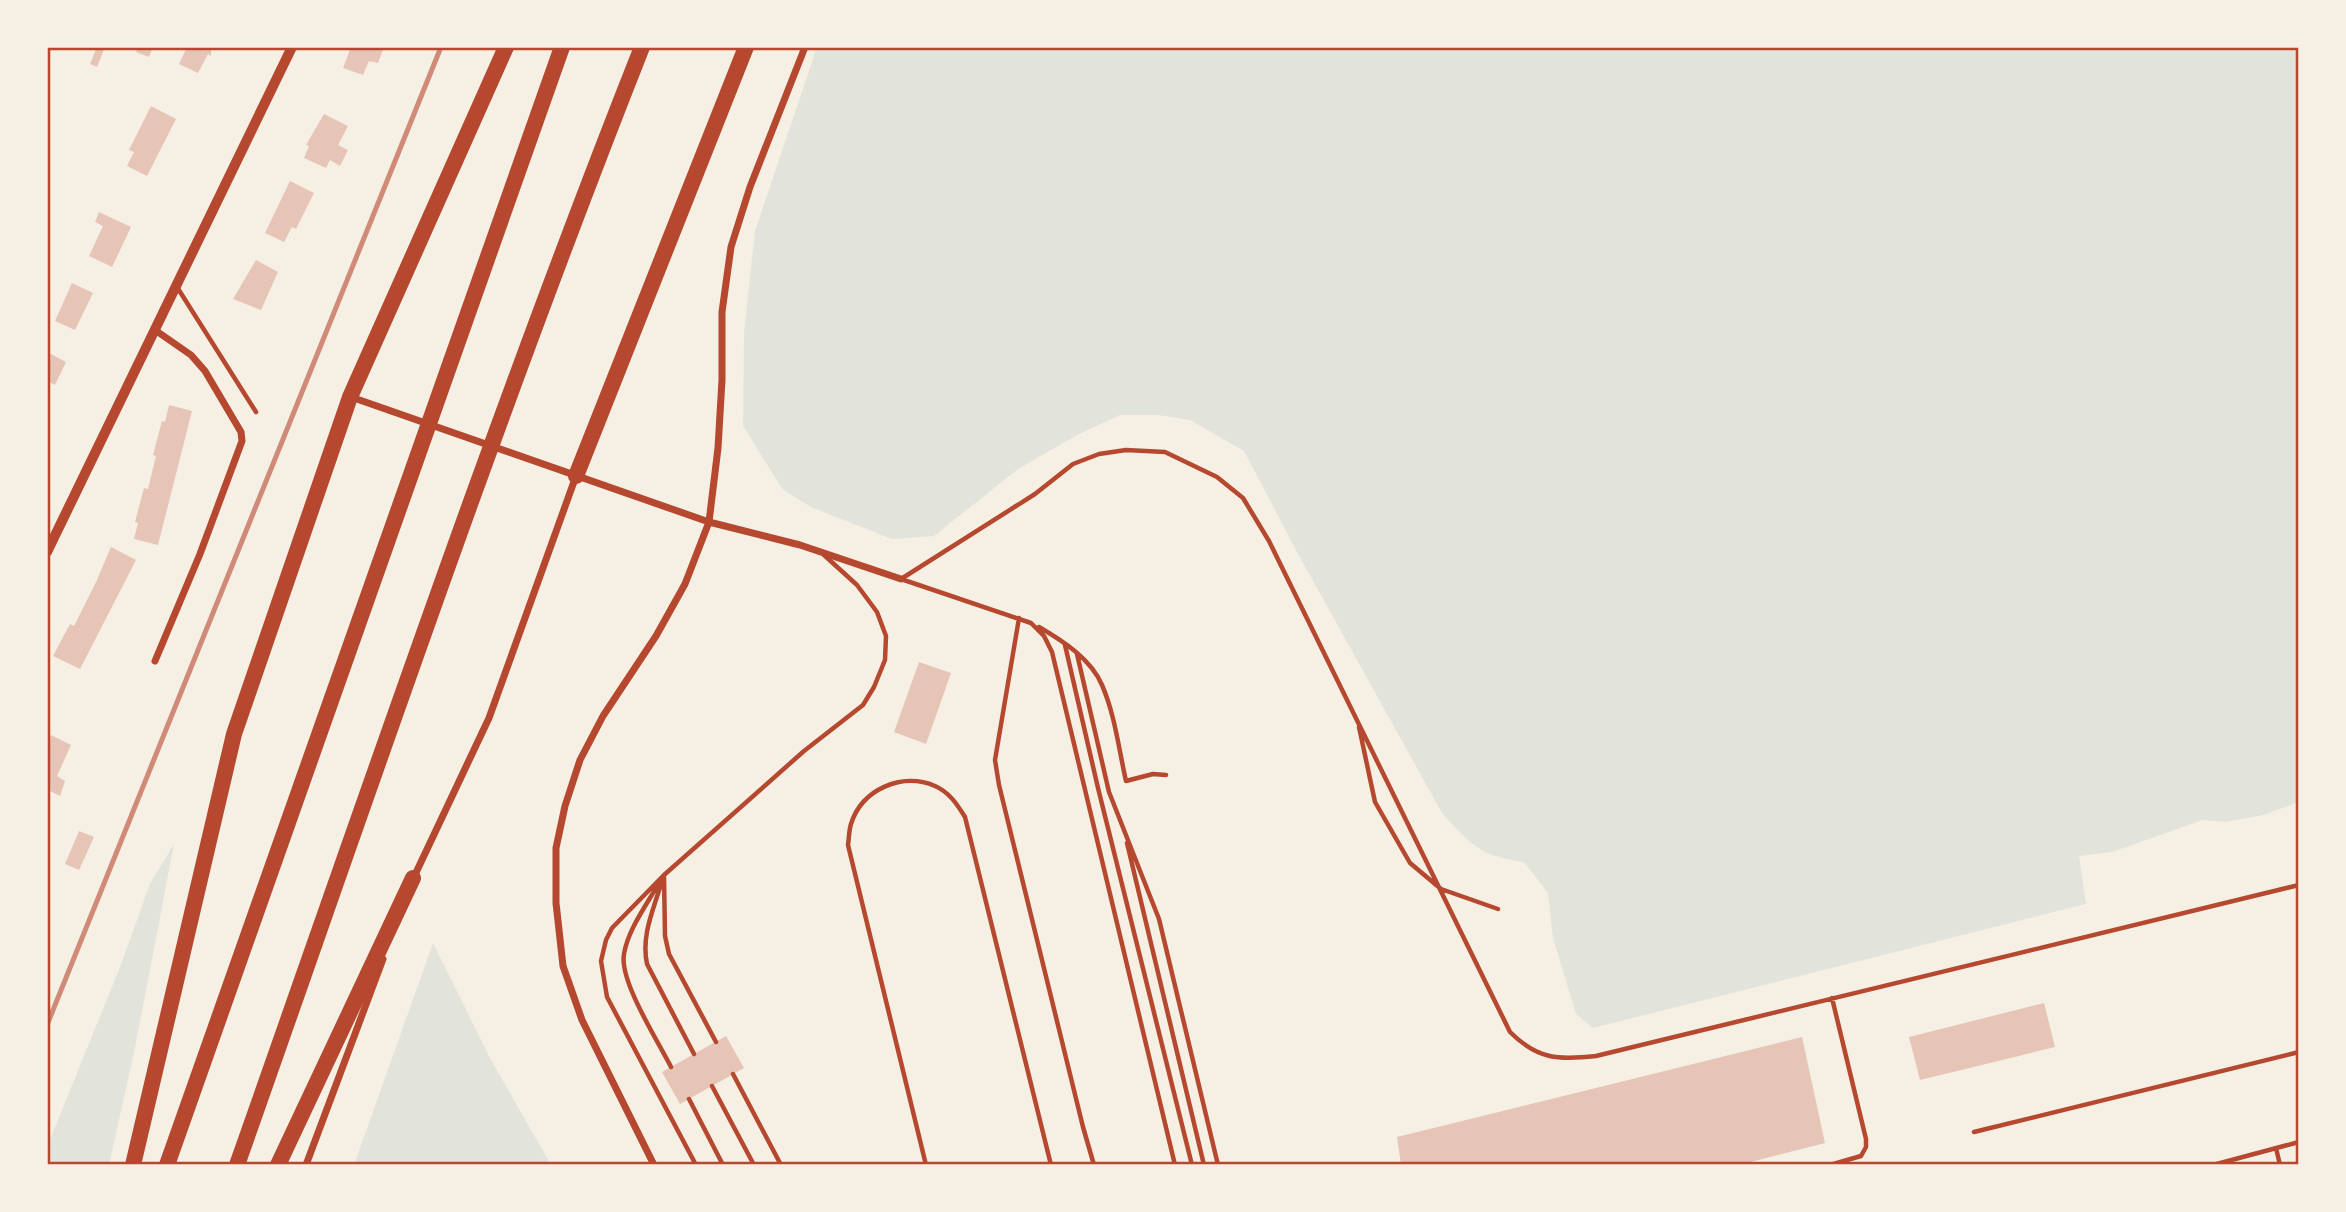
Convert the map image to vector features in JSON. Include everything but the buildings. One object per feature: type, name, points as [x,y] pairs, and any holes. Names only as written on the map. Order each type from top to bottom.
[{"type":"highway","points":[[133,1165],[234,734],[350,397],[506,47]]},
{"type":"highway","points":[[167,1165],[562,47]]},
{"type":"highway","points":[[237,1165],[506,402],[578,207],[642,47]]},
{"type":"highway","points":[[576,477],[746,47]]},
{"type":"highway","points":[[278,1165],[413,878]]},
{"type":"street","points":[[47,552],[292,47]]},
{"type":"street","points":[[653,1165],[582,1020],[563,966],[556,902],[556,848],[565,807],[580,760],[603,716],[656,636],[685,584],[709,522],[722,380],[722,312],[731,247],[750,187],[805,47]]},
{"type":"street","points":[[155,330],[191,355],[205,371],[241,432],[242,441],[200,554],[155,661]]},
{"type":"street","points":[[350,397],[709,522],[821,552],[901,579]]},
{"type":"street","points":[[306,1165],[413,878],[489,718],[576,477]]},
{"type":"lane","points":[[176,286],[256,412]]},
{"type":"lane","points":[[901,579],[1035,494],[1073,464],[1099,454],[1126,450],[1164,452],[1217,477],[1243,498],[1269,541],[1510,1032],[1524,1046],[1564,1059],[1596,1056],[2299,885]]},
{"type":"lane","points":[[696,1165],[607,997],[601,961],[612,928],[664,875],[804,751],[863,705],[874,687],[885,660],[886,636],[877,612],[857,585],[821,552]]},
{"type":"lane","points":[[901,579],[1031,623],[1084,659],[1102,684],[1126,781],[1153,774],[1166,775]]},
{"type":"lane","points":[[1019,618],[995,760],[1079,1114],[1094,1165]]},
{"type":"lane","points":[[1031,623],[1044,636],[1052,652],[1175,1165]]},
{"type":"lane","points":[[1065,645],[1192,1165]]},
{"type":"lane","points":[[1077,654],[1109,792],[1159,919],[1218,1165]]},
{"type":"lane","points":[[1357,717],[1375,802],[1409,863],[1441,889],[1497,909]]},
{"type":"lane","points":[[926,1165],[848,845],[850,824],[860,806],[875,791],[895,782],[916,781],[936,787],[953,799],[965,817],[1051,1165]]},
{"type":"lane","points":[[1122,825],[1204,1165]]},
{"type":"lane","points":[[664,875],[665,936],[670,954],[716,1042]]},
{"type":"lane","points":[[664,875],[644,940],[644,951],[647,964],[694,1054]]},
{"type":"lane","points":[[664,875],[629,937],[623,954],[624,975],[671,1067]]},
{"type":"lane","points":[[1830,1165],[1861,1156],[1866,1147],[1832,998]]},
{"type":"lane","points":[[1974,1132],[2299,1052]]},
{"type":"lane","points":[[733,1074],[781,1165]]},
{"type":"lane","points":[[712,1086],[754,1165]]},
{"type":"lane","points":[[689,1099],[723,1165]]},
{"type":"lane","points":[[2213,1165],[2299,1142]]},
{"type":"lane","points":[[2276,1148],[2280,1165]]},
{"type":"lane","points":[[1215,1154],[1223,1165]]},
{"type":"shaded area","points":[[817,47],[2299,47],[2299,802],[2263,815],[2226,822],[2203,820],[2112,852],[2079,856],[2086,904],[1593,1028],[1576,1014],[1553,938],[1548,893],[1524,862],[1497,856],[1477,847],[1442,813],[1244,451],[1190,420],[1158,415],[1120,415],[1077,435],[1018,469],[934,536],[892,539],[811,507],[783,490],[743,426],[744,333],[755,231]]},
{"type":"shaded area","points":[[174,844],[135,1048],[109,1165],[47,1165],[47,1147],[120,967],[150,884]]},
{"type":"shaded area","points":[[433,943],[490,1058],[551,1165],[354,1165]]},
{"type":"railway","points":[[47,1025],[441,47]]}]
